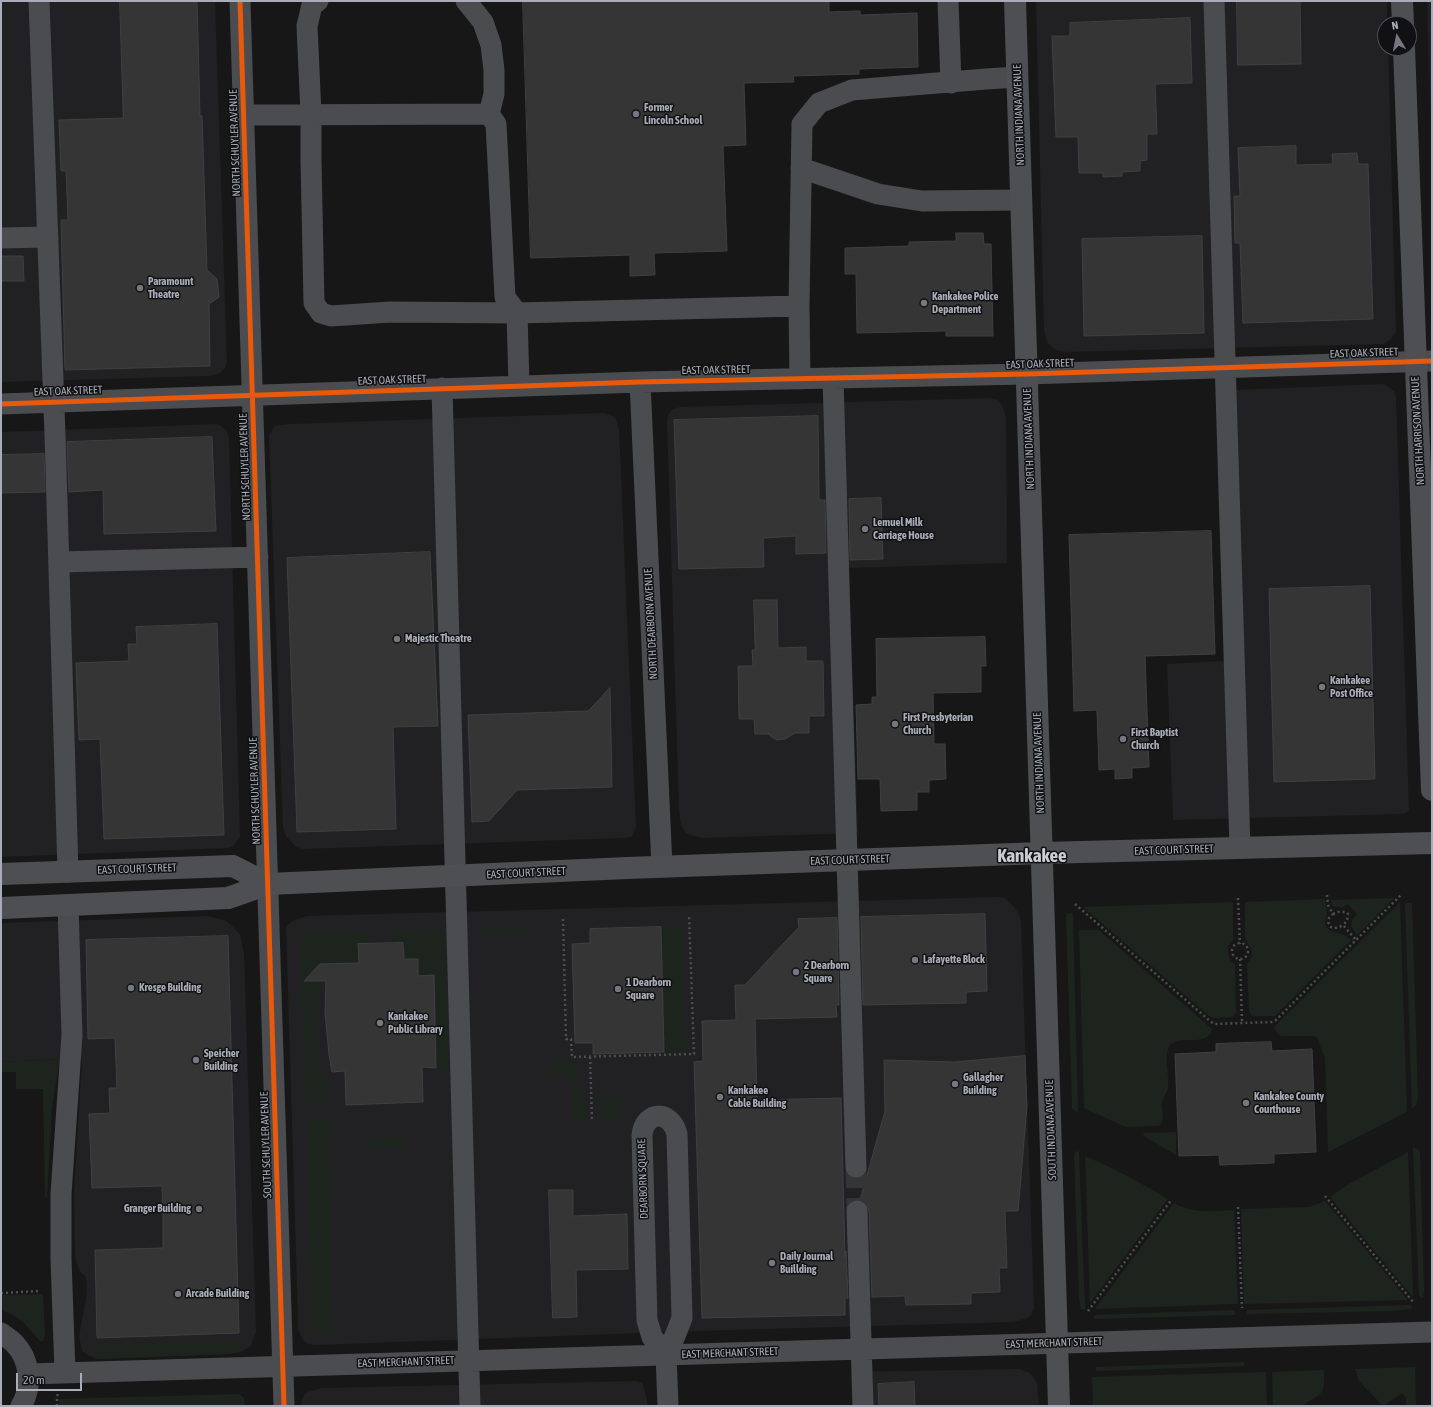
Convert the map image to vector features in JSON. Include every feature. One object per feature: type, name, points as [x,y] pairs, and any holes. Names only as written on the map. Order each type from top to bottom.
[{"type":"main road","name":"NORTH INDIANA AVENUE","points":[[1015,1],[1042,854]]},
{"type":"main road","points":[[1402,1],[1403,16]]},
{"type":"main road","name":"NORTH HARRISON AVENUE","points":[[1405,56],[1424,361],[1432,790]]},
{"type":"main road","name":"EAST COURT STREET","points":[[1,908],[228,898],[268,884],[662,867],[1432,843]]},
{"type":"main road","name":"SOUTH INDIANA AVENUE","points":[[1042,854],[1059,1406]]},
{"type":"main road","name":"EAST COURT STREET","points":[[1,874],[233,866],[268,884]]},
{"type":"street","points":[[39,1],[54,402],[68,872]]},
{"type":"street","name":"NORTH SCHUYLER AVENUE","points":[[240,1],[268,884]]},
{"type":"street","points":[[318,1],[312,5],[308,26],[314,303],[321,313],[331,316],[390,312],[517,313],[799,306]]},
{"type":"street","points":[[466,1],[483,22],[491,45],[494,70],[494,94],[489,114],[496,124],[505,297],[517,313],[519,386]]},
{"type":"street","points":[[948,1],[952,82]]},
{"type":"street","points":[[1214,1],[1240,848]]},
{"type":"street","points":[[800,379],[799,306],[802,124],[819,103],[852,90],[1017,77]]},
{"type":"street","points":[[244,115],[489,114]]},
{"type":"street","points":[[801,168],[878,194],[922,201],[1021,200]]},
{"type":"street","points":[[1,238],[48,237]]},
{"type":"street","name":"EAST OAK STREET","points":[[1,404],[252,394],[640,382],[1027,374],[1424,361]]},
{"type":"street","points":[[833,378],[856,1167]]},
{"type":"street","name":"NORTH DEARBORN AVENUE","points":[[640,382],[662,867]]},
{"type":"street","points":[[442,388],[470,1406]]},
{"type":"street","points":[[59,562],[258,557]]},
{"type":"street","name":"SOUTH SCHUYLER AVENUE","points":[[268,884],[284,1406]]},
{"type":"street","points":[[62,1382],[61,1194],[72,1035],[68,905]]},
{"type":"street","name":"DEARBORN SQUARE","points":[[656,1116],[670,1119],[675,1125],[677,1134],[682,1318],[666,1354],[652,1337],[647,1320],[642,1135],[643,1127],[646,1122],[656,1116]]},
{"type":"street","points":[[857,1211],[863,1406]]},
{"type":"street","name":"EAST MERCHANT STREET","points":[[28,1374],[62,1382],[283,1366],[1432,1332]]},
{"type":"street","points":[[1,1333],[14,1343],[23,1356],[28,1374],[29,1385],[25,1400],[21,1406]]},
{"type":"street","points":[[666,1354],[668,1406]]},
{"type":"path","points":[[1075,904],[1214,1024],[1272,1022],[1276,1020],[1402,894]]},
{"type":"path","points":[[1327,895],[1328,905],[1333,914]]},
{"type":"path","points":[[1238,898],[1240,944]]},
{"type":"path","points":[[1342,911],[1346,912],[1348,914],[1347,921],[1338,928],[1332,928],[1328,921],[1333,914],[1342,911]]},
{"type":"path","points":[[563,919],[566,1039],[571,1039],[572,1057],[694,1054],[689,915]]},
{"type":"path","points":[[1343,925],[1356,940]]},
{"type":"path","points":[[1240,944],[1246,947],[1248,951],[1245,957],[1240,959],[1234,956],[1232,952],[1233,947],[1240,944]]},
{"type":"path","points":[[1240,959],[1242,1023]]},
{"type":"path","points":[[590,1057],[592,1120]]},
{"type":"path","points":[[1325,1196],[1414,1303]]},
{"type":"path","points":[[1088,1312],[1172,1198]]},
{"type":"path","points":[[1238,1207],[1242,1308]]},
{"type":"path","points":[[1,1293],[47,1291]]},
{"type":"path","points":[[57,1406],[57,1396],[62,1382]]},
{"type":"shaded area","points":[[1,1],[215,1],[227,363],[225,368],[220,373],[209,376],[1,382]]},
{"type":"shaded area","points":[[1036,1],[1387,1],[1387,16],[1377,16],[1377,56],[1388,56],[1396,332],[1391,339],[1383,344],[1064,352],[1054,349],[1047,342],[1044,330]]},
{"type":"shaded area","points":[[1427,1],[1432,1],[1432,148]]},
{"type":"shaded area","points":[[1384,384],[1394,391],[1396,397],[1409,810],[1406,813],[1401,814],[1173,820],[1167,664],[1242,660],[1235,390]]},
{"type":"shaded area","points":[[989,398],[997,400],[1002,405],[1006,417],[1007,563],[849,568],[858,833],[702,838],[686,833],[681,825],[679,811],[667,419],[669,413],[673,409],[680,407]]},
{"type":"shaded area","points":[[604,413],[615,417],[619,429],[636,827],[632,837],[303,849],[296,847],[286,836],[283,828],[269,435],[275,426],[289,424]]},
{"type":"shaded area","points":[[216,424],[227,431],[229,438],[240,837],[233,846],[228,848],[1,857],[1,432]]},
{"type":"shaded area","points":[[1005,898],[1014,907],[1019,914],[1021,921],[1034,1308],[1031,1315],[1027,1318],[1014,1322],[696,1331],[316,1345],[308,1344],[303,1340],[298,1329],[286,926],[292,921],[307,916]]},
{"type":"shaded area","points":[[1394,898],[1357,935],[1351,924],[1357,914],[1348,904],[1342,908],[1333,906],[1330,900]]},
{"type":"shaded area","points":[[1325,899],[1327,912],[1325,923],[1326,927],[1331,931],[1341,934],[1351,940],[1275,1016],[1252,1016],[1249,1011],[1247,964],[1252,956],[1252,952],[1245,939],[1245,902]]},
{"type":"shaded area","points":[[1233,902],[1233,940],[1229,945],[1228,950],[1230,960],[1235,965],[1236,1013],[1233,1017],[1214,1018],[1209,1016],[1083,907]]},
{"type":"shaded area","points":[[1400,902],[1407,1112],[1328,1152],[1325,1058],[1317,1038],[1315,1036],[1281,1036],[1277,1033],[1274,1027]]},
{"type":"shaded area","points":[[1405,903],[1412,903],[1418,1096],[1416,1105],[1412,1109]]},
{"type":"shaded area","points":[[1073,913],[1078,1113],[1072,1108],[1066,914]]},
{"type":"shaded area","points":[[205,916],[226,921],[233,927],[240,934],[244,954],[256,1332],[250,1347],[240,1352],[230,1354],[97,1359],[82,1351],[79,1336],[87,1294],[86,1277],[80,1271],[76,1262],[75,1251],[74,1192],[82,1059],[1,1062],[1,923]]},
{"type":"shaded area","points":[[526,926],[526,932],[523,936],[480,935],[480,928]]},
{"type":"shaded area","points":[[661,927],[684,927],[686,1052],[664,1052]]},
{"type":"shaded area","points":[[446,930],[449,1068],[436,1068],[434,976],[418,976],[404,959],[403,943],[391,943],[391,931]]},
{"type":"shaded area","points":[[1079,930],[1099,930],[1212,1029],[1210,1034],[1203,1039],[1177,1041],[1169,1046],[1167,1051],[1168,1088],[1162,1103],[1163,1119],[1161,1124],[1158,1126],[1126,1127],[1084,1108]]},
{"type":"shaded area","points":[[371,932],[371,943],[358,944],[359,963],[320,964],[305,980],[321,981],[317,1009],[320,1075],[323,1081],[328,1085],[328,1101],[305,1103],[300,935],[303,933]]},
{"type":"shaded area","points":[[60,1059],[52,1107],[47,1197],[45,1197],[43,1089],[16,1089],[16,1072],[1,1072],[1,1062]]},
{"type":"shaded area","points":[[551,1061],[577,1061],[578,1099],[587,1099],[588,1120],[572,1121],[571,1075],[551,1076]]},
{"type":"shaded area","points":[[621,1099],[622,1120],[603,1120],[595,1105],[595,1100]]},
{"type":"shaded area","points":[[306,1118],[333,1118],[334,1133],[329,1134],[334,1332],[312,1333]]},
{"type":"shaded area","points":[[1176,1132],[1176,1155],[1144,1136],[1143,1133]]},
{"type":"shaded area","points":[[372,1138],[405,1138],[407,1144],[403,1147],[372,1148],[369,1143]]},
{"type":"shaded area","points":[[1413,1147],[1419,1150],[1420,1154],[1423,1298],[1419,1296]]},
{"type":"shaded area","points":[[1079,1151],[1085,1309],[1081,1309],[1079,1299],[1074,1155],[1075,1152]]},
{"type":"shaded area","points":[[1408,1152],[1413,1296],[1330,1197],[1349,1184]]},
{"type":"shaded area","points":[[1085,1156],[1127,1176],[1168,1199],[1090,1303]]},
{"type":"shaded area","points":[[1325,1201],[1408,1300],[1244,1304],[1241,1209],[1309,1207]]},
{"type":"shaded area","points":[[1174,1203],[1188,1209],[1196,1210],[1234,1210],[1238,1304],[1095,1309]]},
{"type":"shaded area","points":[[43,1294],[45,1336],[43,1341],[40,1341],[23,1322],[13,1315],[1,1310],[1,1295]]},
{"type":"shaded area","points":[[1411,1305],[1412,1309],[1392,1311],[1247,1314],[1247,1310]]},
{"type":"shaded area","points":[[1235,1310],[1235,1315],[1094,1319],[1094,1315]]},
{"type":"shaded area","points":[[240,1341],[240,1352],[230,1354],[97,1359],[97,1345]]},
{"type":"shaded area","points":[[1244,1362],[1244,1366],[1096,1371],[1096,1367]]},
{"type":"shaded area","points":[[1415,1367],[1416,1406],[1406,1406],[1406,1398],[1402,1393],[1384,1405],[1381,1404],[1359,1381],[1355,1369]]},
{"type":"shaded area","points":[[1020,1369],[1033,1376],[1037,1383],[1039,1406],[852,1406],[851,1372]]},
{"type":"shaded area","points":[[1324,1370],[1323,1390],[1320,1394],[1302,1406],[1273,1406],[1272,1372]]},
{"type":"shaded area","points":[[1266,1372],[1267,1406],[1093,1406],[1092,1377]]},
{"type":"shaded area","points":[[637,1381],[642,1383],[648,1406],[301,1406],[302,1399],[305,1394],[322,1388]]},
{"type":"shaded area","points":[[239,1394],[244,1398],[245,1406],[59,1406],[59,1399]]},
{"type":"building","points":[[120,1],[197,1],[200,116],[202,116],[207,270],[217,279],[219,297],[209,304],[210,366],[65,370],[61,220],[68,220],[66,171],[61,171],[59,120],[123,118]]},
{"type":"building","name":"Former Lincoln School","points":[[523,1],[829,1],[829,12],[860,11],[860,15],[917,13],[918,67],[859,69],[859,74],[793,76],[794,82],[744,83],[746,145],[723,146],[727,251],[654,253],[655,275],[630,276],[630,255],[531,258]]},
{"type":"building","points":[[1237,1],[1300,1],[1301,64],[1238,65]]},
{"type":"building","points":[[1190,18],[1192,83],[1155,84],[1157,134],[1147,134],[1147,160],[1140,161],[1140,171],[1122,172],[1122,176],[1103,177],[1103,173],[1079,173],[1078,137],[1056,137],[1052,36],[1070,36],[1070,23]]},
{"type":"building","points":[[1296,146],[1296,165],[1333,164],[1332,154],[1357,153],[1358,164],[1368,164],[1373,319],[1243,323],[1240,243],[1235,243],[1234,196],[1240,196],[1238,148]]},
{"type":"building","name":"Kankakee Police Department","points":[[956,233],[983,233],[984,244],[991,244],[993,336],[946,336],[946,331],[857,333],[856,274],[845,274],[845,248],[909,246],[909,242],[956,241]]},
{"type":"building","points":[[1202,236],[1204,333],[1084,336],[1082,239]]},
{"type":"building","points":[[1,256],[23,256],[24,281],[1,281]]},
{"type":"building","points":[[818,416],[819,500],[825,500],[826,553],[796,554],[796,536],[763,538],[764,567],[679,569],[674,420]]},
{"type":"building","points":[[212,437],[216,531],[104,534],[103,490],[69,492],[67,442]]},
{"type":"building","points":[[44,454],[45,492],[1,493],[1,455]]},
{"type":"building","name":"Lemuel Milk Carriage House","points":[[881,498],[883,559],[850,560],[849,499]]},
{"type":"building","points":[[1211,531],[1215,654],[1145,656],[1149,767],[1132,768],[1132,778],[1115,779],[1115,769],[1099,770],[1097,710],[1074,711],[1069,535]]},
{"type":"building","points":[[430,552],[438,726],[393,727],[396,829],[297,832],[287,558]]},
{"type":"building","name":"Kankakee Post Office","points":[[1370,586],[1375,779],[1274,782],[1269,589]]},
{"type":"building","points":[[754,600],[777,600],[778,648],[806,647],[806,661],[823,661],[824,716],[809,716],[809,733],[795,733],[785,739],[777,740],[768,734],[755,734],[754,719],[739,719],[738,666],[753,666],[752,650],[755,650]]},
{"type":"building","points":[[217,624],[224,835],[104,839],[100,739],[79,740],[76,663],[129,661],[128,644],[137,644],[136,627]]},
{"type":"building","name":"First Presbyterian Church","points":[[985,637],[986,666],[981,666],[981,692],[933,693],[934,744],[945,744],[946,779],[929,780],[929,792],[917,792],[917,810],[881,811],[880,779],[858,779],[856,705],[872,704],[872,697],[877,697],[876,639]]},
{"type":"building","points":[[610,688],[612,787],[517,790],[489,821],[472,822],[468,715],[588,711]]},
{"type":"building","points":[[985,914],[987,991],[966,992],[966,1003],[863,1005],[861,917]]},
{"type":"building","points":[[837,918],[839,1005],[836,1005],[837,1017],[755,1019],[757,1100],[841,1098],[845,1257],[846,1251],[848,1298],[845,1298],[845,1315],[702,1318],[694,1062],[703,1061],[702,1021],[736,1020],[735,985],[745,985],[799,927],[798,919]]},
{"type":"building","name":"1 Dearborn Square","points":[[661,927],[664,1052],[593,1054],[593,1043],[575,1043],[572,944],[590,943],[590,929]]},
{"type":"building","points":[[228,936],[239,1333],[97,1338],[95,1250],[163,1248],[163,1219],[162,1186],[92,1188],[89,1114],[110,1113],[109,1088],[117,1088],[115,1038],[88,1039],[86,940]]},
{"type":"building","name":"Kankakee Public Library","points":[[403,943],[404,959],[418,959],[418,976],[434,975],[436,1068],[422,1067],[423,1102],[346,1105],[345,1071],[332,1072],[329,1055],[325,1012],[326,981],[304,981],[320,964],[359,963],[358,944]]},
{"type":"building","name":"Kankakee County Courthouse","points":[[1271,1042],[1272,1051],[1312,1049],[1316,1152],[1274,1154],[1274,1163],[1220,1165],[1219,1155],[1179,1156],[1175,1054],[1216,1052],[1216,1044]]},
{"type":"building","points":[[1025,1056],[1027,1106],[1018,1211],[1005,1211],[1007,1268],[999,1268],[1000,1292],[971,1293],[971,1304],[906,1305],[905,1296],[872,1297],[869,1211],[867,1204],[860,1200],[885,1111],[884,1060],[954,1062]]},
{"type":"building","points":[[549,1190],[573,1190],[573,1216],[627,1214],[628,1269],[576,1270],[577,1317],[553,1318]]},
{"type":"building","points":[[914,1382],[915,1406],[879,1406],[878,1384]]},
{"type":"tunnel","points":[[856,1167],[857,1211]]},
{"type":"cycle path","points":[[240,1],[284,1406]]},
{"type":"cycle path","points":[[1,404],[640,382],[1027,374],[1432,361]]},
{"type":"place","name":"Former Lincoln School","points":[[636,114]]},
{"type":"place","name":"Paramount Theatre","points":[[140,288]]},
{"type":"place","name":"Kankakee Police Department","points":[[924,303]]},
{"type":"place","name":"Lemuel Milk Carriage House","points":[[865,529]]},
{"type":"place","name":"Majestic Theatre","points":[[397,639]]},
{"type":"place","name":"Kankakee Post Office","points":[[1322,687]]},
{"type":"place","name":"First Presbyterian Church","points":[[895,724]]},
{"type":"place","name":"First Baptist Church","points":[[1123,739]]},
{"type":"place","name":"Lafayette Block","points":[[915,960]]},
{"type":"place","name":"2 Dearborn Square","points":[[796,972]]},
{"type":"place","name":"Kresge Building","points":[[131,988]]},
{"type":"place","name":"1 Dearborn Square","points":[[618,989]]},
{"type":"place","name":"Kankakee Public Library","points":[[380,1023]]},
{"type":"place","name":"Speicher Building","points":[[196,1060]]},
{"type":"place","name":"Gallagher Building","points":[[955,1084]]},
{"type":"place","name":"Kankakee Cable Building","points":[[720,1097]]},
{"type":"place","name":"Kankakee County Courthouse","points":[[1246,1103]]},
{"type":"place","name":"Granger Building","points":[[199,1209]]},
{"type":"place","name":"Daily Journal Buillding","points":[[772,1263]]},
{"type":"place","name":"Arcade Building","points":[[178,1294]]},
{"type":"district","name":"Kankakee","points":[[1032,856]]}]
